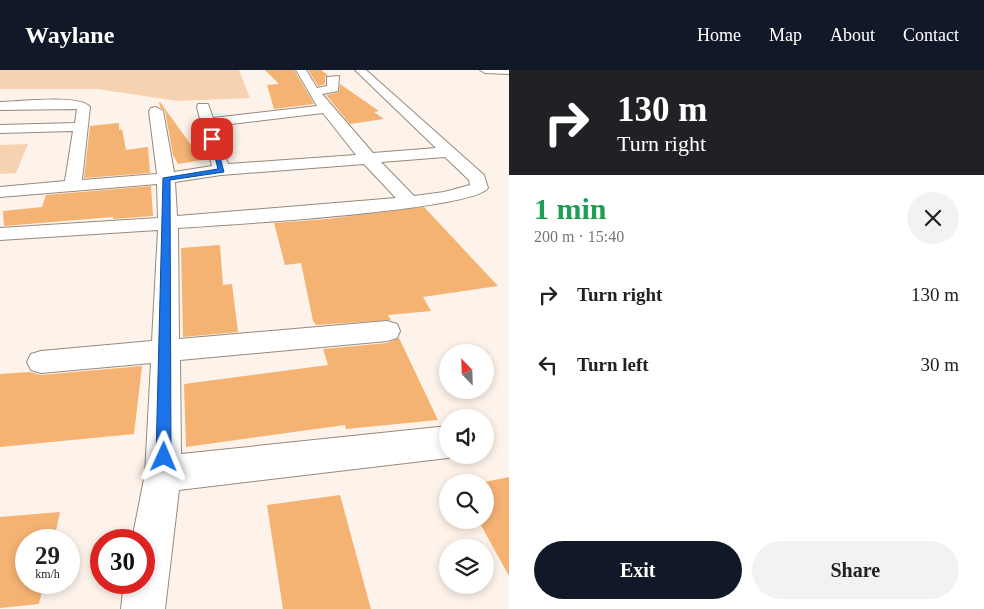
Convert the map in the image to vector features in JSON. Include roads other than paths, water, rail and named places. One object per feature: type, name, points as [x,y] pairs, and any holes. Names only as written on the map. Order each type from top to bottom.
[{"type":"street","points":[[301,70],[313,92],[326,109],[408,201]]},
{"type":"street","points":[[0,234],[168,225],[408,201],[462,194],[479,188],[478,179],[360,70]]},
{"type":"street","points":[[485,70],[508,71]]},
{"type":"street","points":[[313,92],[334,89],[331,79],[335,78]]},
{"type":"street","points":[[0,106],[84,107],[73,185]]},
{"type":"street","points":[[203,107],[222,170]]},
{"type":"street","points":[[207,123],[326,109]]},
{"type":"street","points":[[143,609],[147,570],[163,474],[168,225],[166,178],[156,111]]},
{"type":"street","points":[[0,129],[81,127]]},
{"type":"street","points":[[0,192],[166,178],[222,170],[450,152]]},
{"type":"street","points":[[41,362],[387,331]]},
{"type":"street","points":[[163,474],[439,443]]}]
